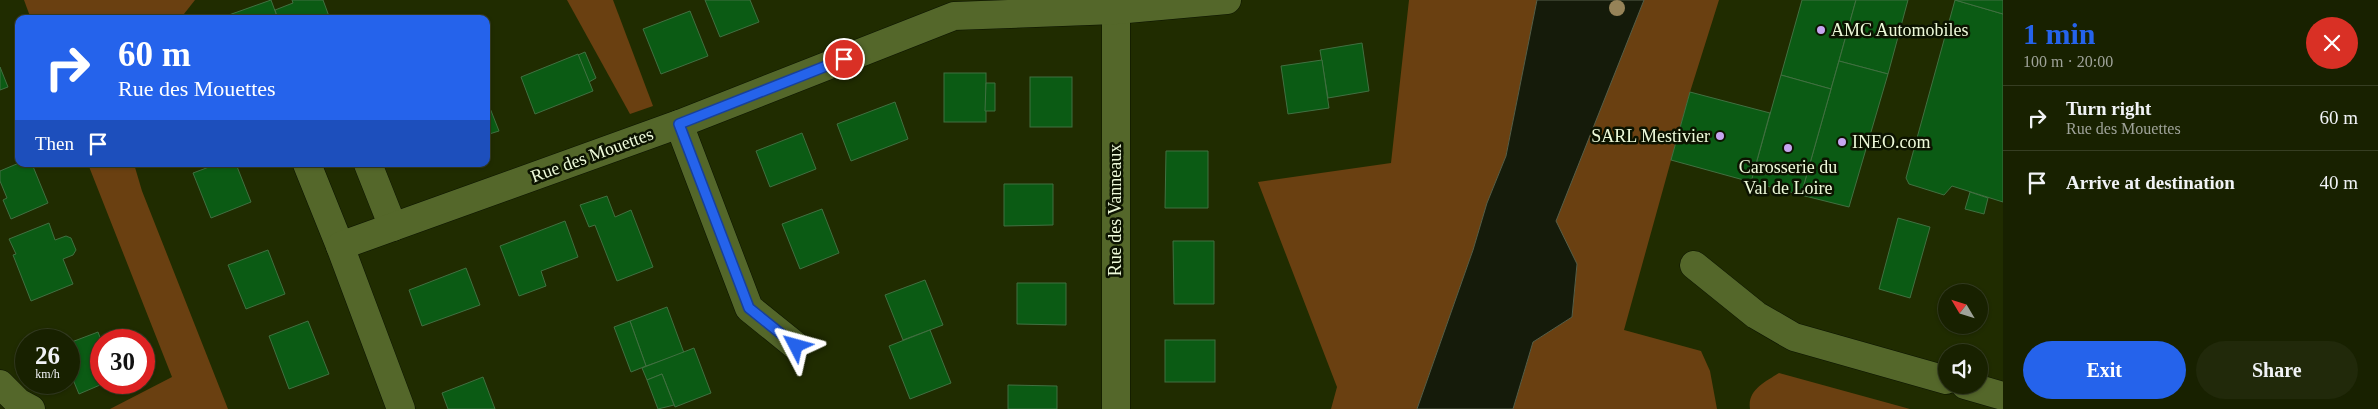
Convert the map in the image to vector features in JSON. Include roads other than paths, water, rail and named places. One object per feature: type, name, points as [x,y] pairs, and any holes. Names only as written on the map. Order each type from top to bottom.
[{"type":"street","name":"Rue des Mouettes","points":[[340,246],[679,124],[954,16],[1116,10],[1226,0]]},
{"type":"street","name":"Rue des Vanneaux","points":[[1116,10],[1116,409]]},
{"type":"street","points":[[679,124],[749,308],[796,346]]},
{"type":"street","points":[[308,167],[401,409]]},
{"type":"street","points":[[369,167],[393,227]]},
{"type":"street","points":[[1694,265],[1756,315],[1794,337],[1938,378]]},
{"type":"street","points":[[0,384],[18,402],[31,409]]},
{"type":"street","points":[[1988,392],[2003,396]]},
{"type":"place","name":"AMC Automobiles","points":[[1821,30]]},
{"type":"place","name":"SARL Mestivier","points":[[1720,136]]},
{"type":"place","name":"INEO.com","points":[[1842,142]]},
{"type":"place","name":"Carosserie du Val de Loire","points":[[1788,148]]}]
